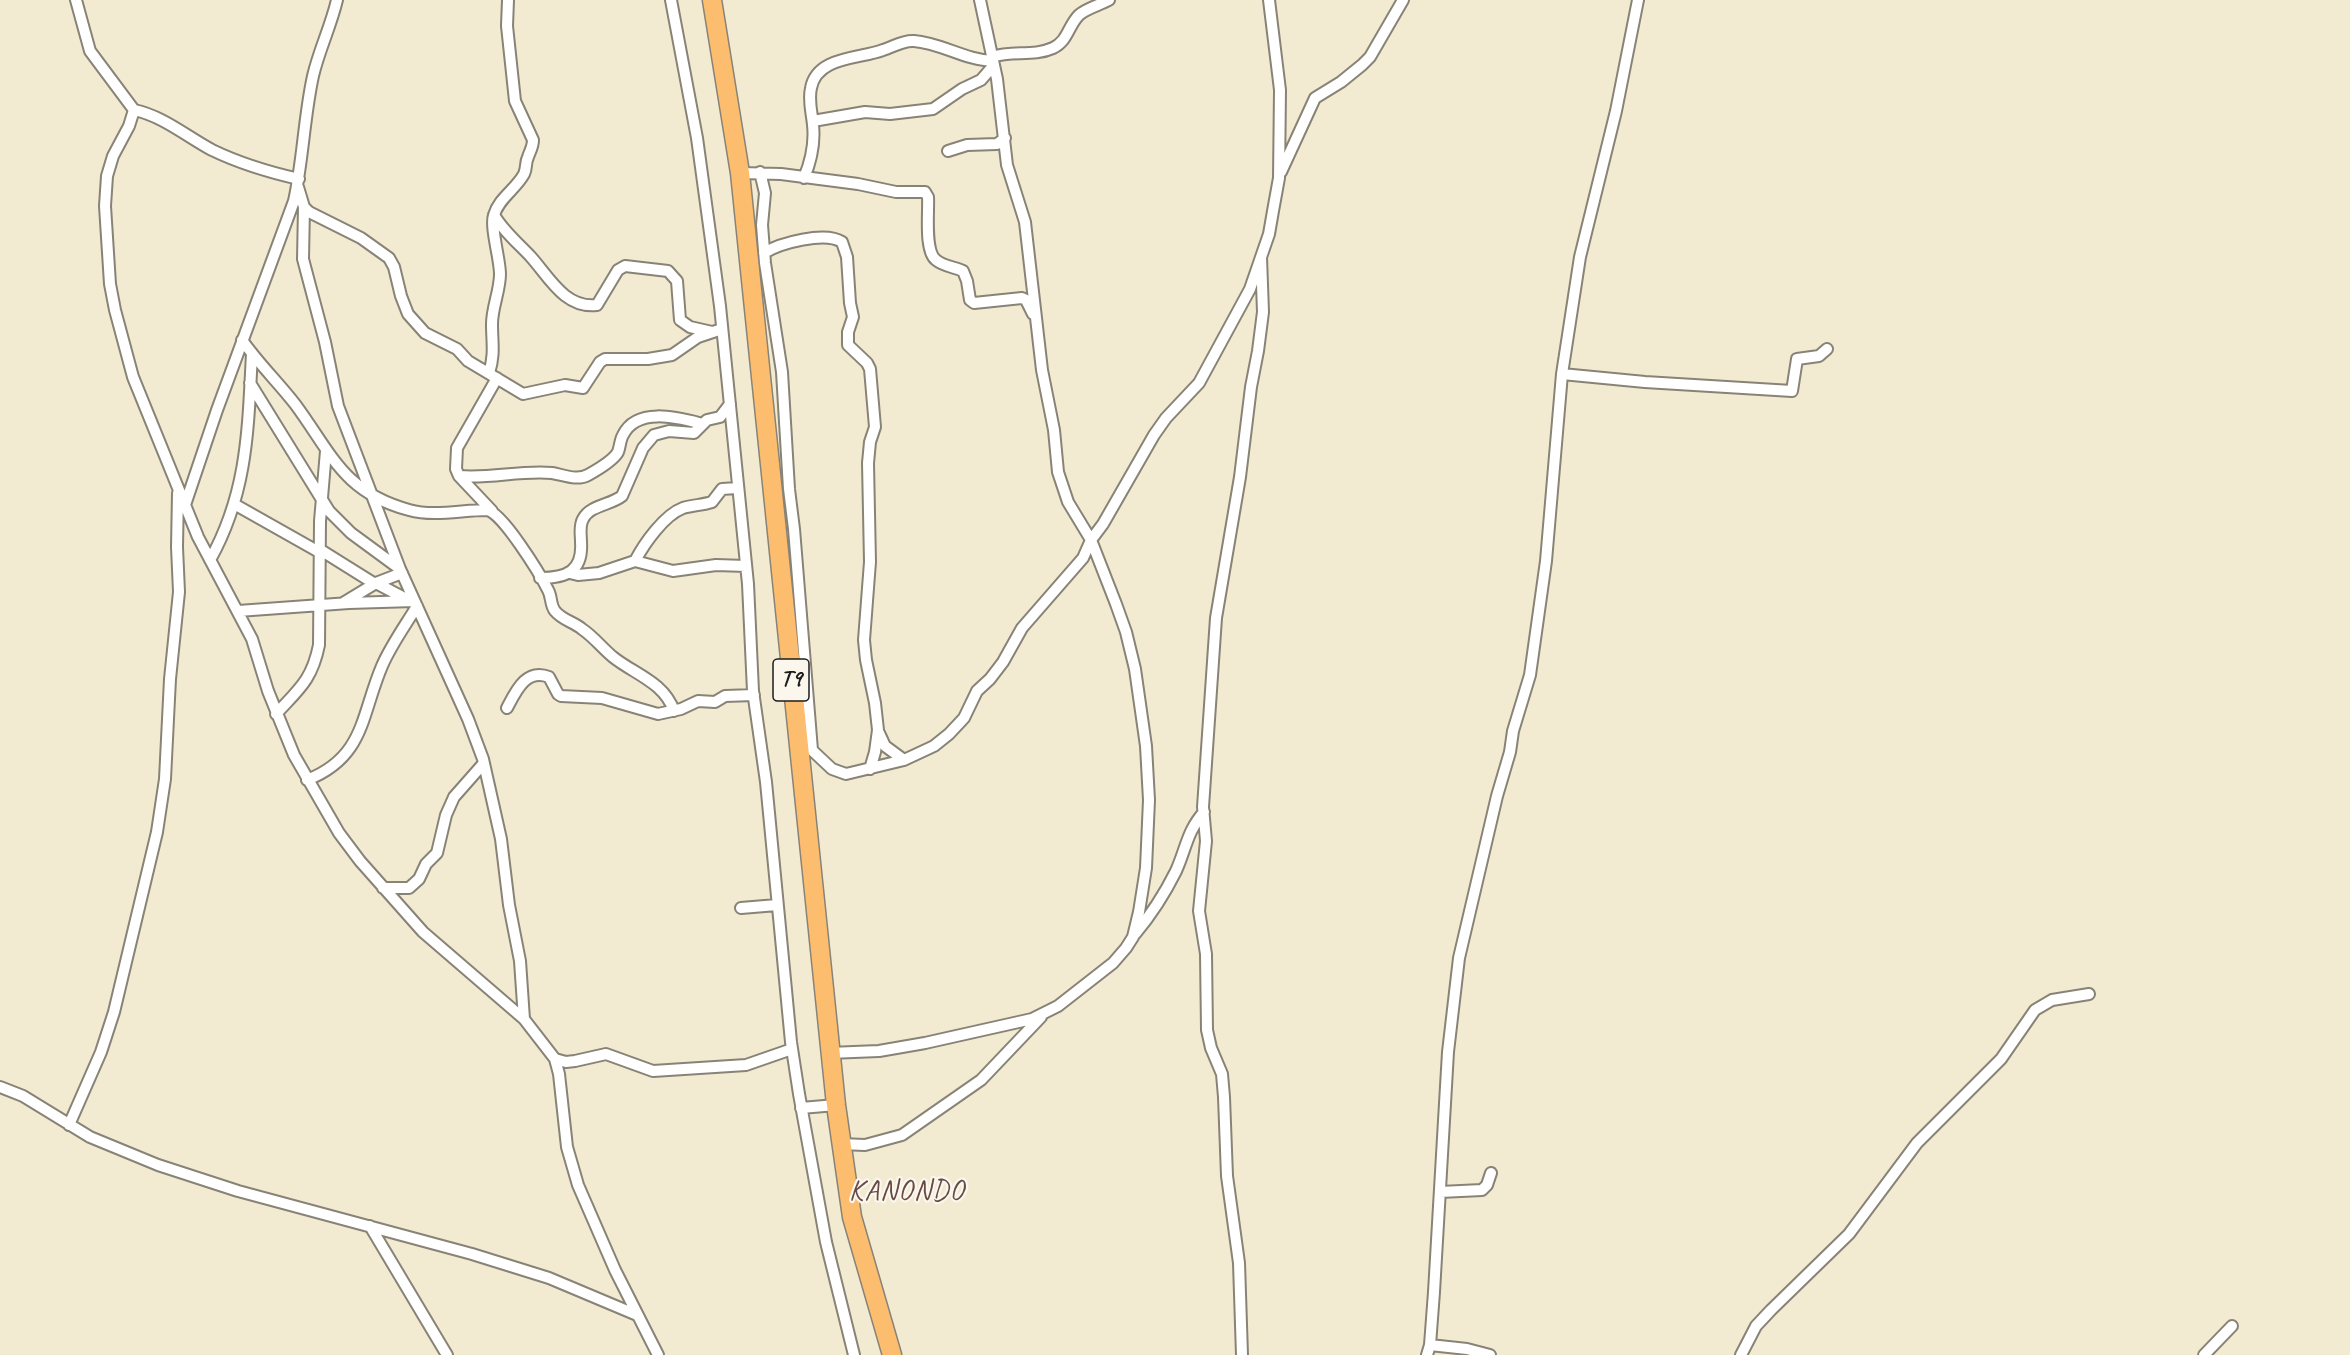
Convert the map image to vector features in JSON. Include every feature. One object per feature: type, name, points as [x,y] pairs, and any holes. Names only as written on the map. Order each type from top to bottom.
[{"type":"highway","name":"T9","points":[[712,0],[740,173],[841,1144],[852,1217],[892,1355]]},
{"type":"street","points":[[76,0],[90,51],[134,110],[167,122],[209,148],[246,166],[298,183]]},
{"type":"street","points":[[186,504],[242,340],[284,232],[298,183],[313,75],[320,48],[338,0]]},
{"type":"street","points":[[508,0],[507,34],[515,101],[533,140],[533,146],[526,161],[526,171],[523,177],[507,194],[494,214],[500,274],[499,293],[492,324],[493,376],[457,448],[456,469],[459,476],[506,524],[550,593],[554,610],[578,626],[618,662],[652,682],[667,695],[674,711]]},
{"type":"street","points":[[671,0],[703,180],[717,331],[730,404],[746,566],[754,695],[766,782],[792,1049],[826,1242],[854,1355]]},
{"type":"street","points":[[980,0],[993,61],[1008,165],[1025,222],[1036,320],[1059,480],[1068,502],[1091,540],[1126,632],[1139,694],[1146,746],[1149,800],[1146,868],[1133,937]]},
{"type":"street","points":[[804,178],[813,145],[810,104],[812,83],[826,67],[841,60],[883,51],[907,40],[930,44],[982,61],[993,61],[1006,54],[1033,54],[1055,47],[1063,41],[1079,15],[1109,0]]},
{"type":"street","points":[[797,737],[832,769],[846,774],[904,760],[934,746],[958,726],[977,691],[997,671],[1028,622],[1083,558],[1091,540],[1160,426],[1199,383],[1250,289],[1269,234],[1279,178],[1280,90],[1269,0]]},
{"type":"street","points":[[1279,178],[1315,98],[1341,82],[1362,65],[1387,29],[1403,0]]},
{"type":"street","points":[[1490,1355],[1467,1349],[1428,1350],[1448,1052],[1459,958],[1497,796],[1510,752],[1513,730],[1530,675],[1546,561],[1562,374],[1580,256],[1616,111],[1638,0]]},
{"type":"street","points":[[813,121],[865,112],[890,114],[933,109],[962,89],[981,80],[993,61]]},
{"type":"street","points":[[134,110],[129,126],[113,156],[107,176],[105,206],[110,284],[114,310],[134,376],[198,537],[252,639],[276,714],[307,780],[339,833],[383,888],[423,932],[524,1020],[555,1059],[572,1167],[586,1205],[658,1355]]},
{"type":"street","points":[[948,151],[967,145],[997,144],[1005,138]]},
{"type":"street","points":[[740,173],[760,172],[858,184],[885,191],[925,192],[928,197],[928,239],[931,253],[937,261],[963,271],[970,300],[974,303],[1022,298],[1026,300],[1036,320]]},
{"type":"street","points":[[760,172],[765,193],[762,225],[764,253],[782,372],[789,489],[812,750]]},
{"type":"street","points":[[298,183],[304,207],[303,259],[325,342],[334,394],[351,445],[414,603],[468,719],[484,763],[501,839],[509,905],[520,961],[524,1020]]},
{"type":"street","points":[[304,207],[309,212],[370,243],[389,258],[394,267],[408,314],[425,333],[457,349],[468,361],[525,394],[565,385],[583,388],[600,362],[605,359],[672,356],[698,338],[717,331]]},
{"type":"street","points":[[494,214],[499,224],[534,260],[546,279],[572,300],[588,306],[597,305],[618,270],[625,266],[668,271],[676,278],[680,320],[690,327],[717,331]]},
{"type":"street","points":[[764,253],[780,245],[814,239],[839,239],[844,245],[854,317],[848,332],[848,345],[867,363],[870,369],[875,427],[870,442],[868,463],[870,562],[864,640],[878,730],[870,769]]},
{"type":"street","points":[[1242,1355],[1239,1263],[1227,1176],[1222,1074],[1207,1030],[1206,954],[1199,910],[1206,841],[1204,812],[1216,618],[1240,477],[1263,312],[1262,257]]},
{"type":"street","points":[[242,340],[294,403],[326,451],[347,476],[374,498],[411,511],[492,511]]},
{"type":"street","points":[[1562,374],[1645,382],[1792,391],[1797,359],[1819,356],[1827,349]]},
{"type":"street","points":[[210,560],[228,524],[245,458],[252,353]]},
{"type":"street","points":[[250,383],[305,476],[336,520],[401,571]]},
{"type":"street","points":[[570,573],[580,561],[582,546],[580,526],[584,517],[600,506],[622,496],[647,442],[661,432],[694,433],[707,420],[720,417],[730,404]]},
{"type":"street","points":[[459,476],[543,473],[584,477],[616,455],[624,432],[632,422],[645,418],[675,417],[703,424]]},
{"type":"street","points":[[276,714],[308,679],[319,645],[321,604],[319,550],[326,451]]},
{"type":"street","points":[[69,1125],[101,1052],[114,1012],[132,927],[157,832],[165,779],[170,680],[179,591],[177,548],[179,486]]},
{"type":"street","points":[[635,561],[645,543],[673,514],[681,509],[712,502],[722,489],[737,488]]},
{"type":"street","points":[[234,504],[414,603]]},
{"type":"street","points":[[540,578],[570,573],[578,575],[599,573],[635,561],[673,571],[716,565],[746,566]]},
{"type":"street","points":[[343,603],[375,583],[401,571]]},
{"type":"street","points":[[238,611],[343,603],[414,603]]},
{"type":"street","points":[[307,780],[331,768],[354,743],[360,732],[382,667],[414,603]]},
{"type":"street","points":[[507,708],[523,681],[528,677],[541,675],[549,677],[561,696],[602,698],[651,713],[662,714],[674,711],[698,701],[715,702],[725,696],[754,695]]},
{"type":"street","points":[[878,730],[885,746],[904,760]]},
{"type":"street","points":[[383,888],[410,888],[419,879],[426,864],[437,853],[446,815],[454,796],[484,763]]},
{"type":"street","points":[[830,1053],[879,1051],[906,1046],[1032,1019],[1058,1006],[1113,963],[1144,923],[1169,883],[1176,870],[1185,841],[1204,812]]},
{"type":"street","points":[[741,908],[777,905]]},
{"type":"street","points":[[1741,1355],[1756,1326],[1849,1234],[1917,1143],[2001,1059],[2035,1010],[2052,1000],[2089,994]]},
{"type":"street","points":[[841,1144],[865,1145],[902,1135],[981,1080],[1043,1014]]},
{"type":"street","points":[[555,1059],[566,1062],[606,1054],[654,1071],[746,1065],[792,1049]]},
{"type":"street","points":[[0,1087],[23,1096],[90,1137],[158,1165],[238,1191],[370,1226],[549,1278],[637,1315]]},
{"type":"street","points":[[801,1108],[836,1105]]},
{"type":"street","points":[[1440,1192],[1482,1190],[1487,1185],[1491,1173]]},
{"type":"street","points":[[370,1226],[447,1355]]},
{"type":"street","points":[[2204,1355],[2232,1326]]},
{"type":"street","points":[[649,1337],[649,1355]]},
{"type":"district","name":"KANONDO","points":[[907,1192]]}]
